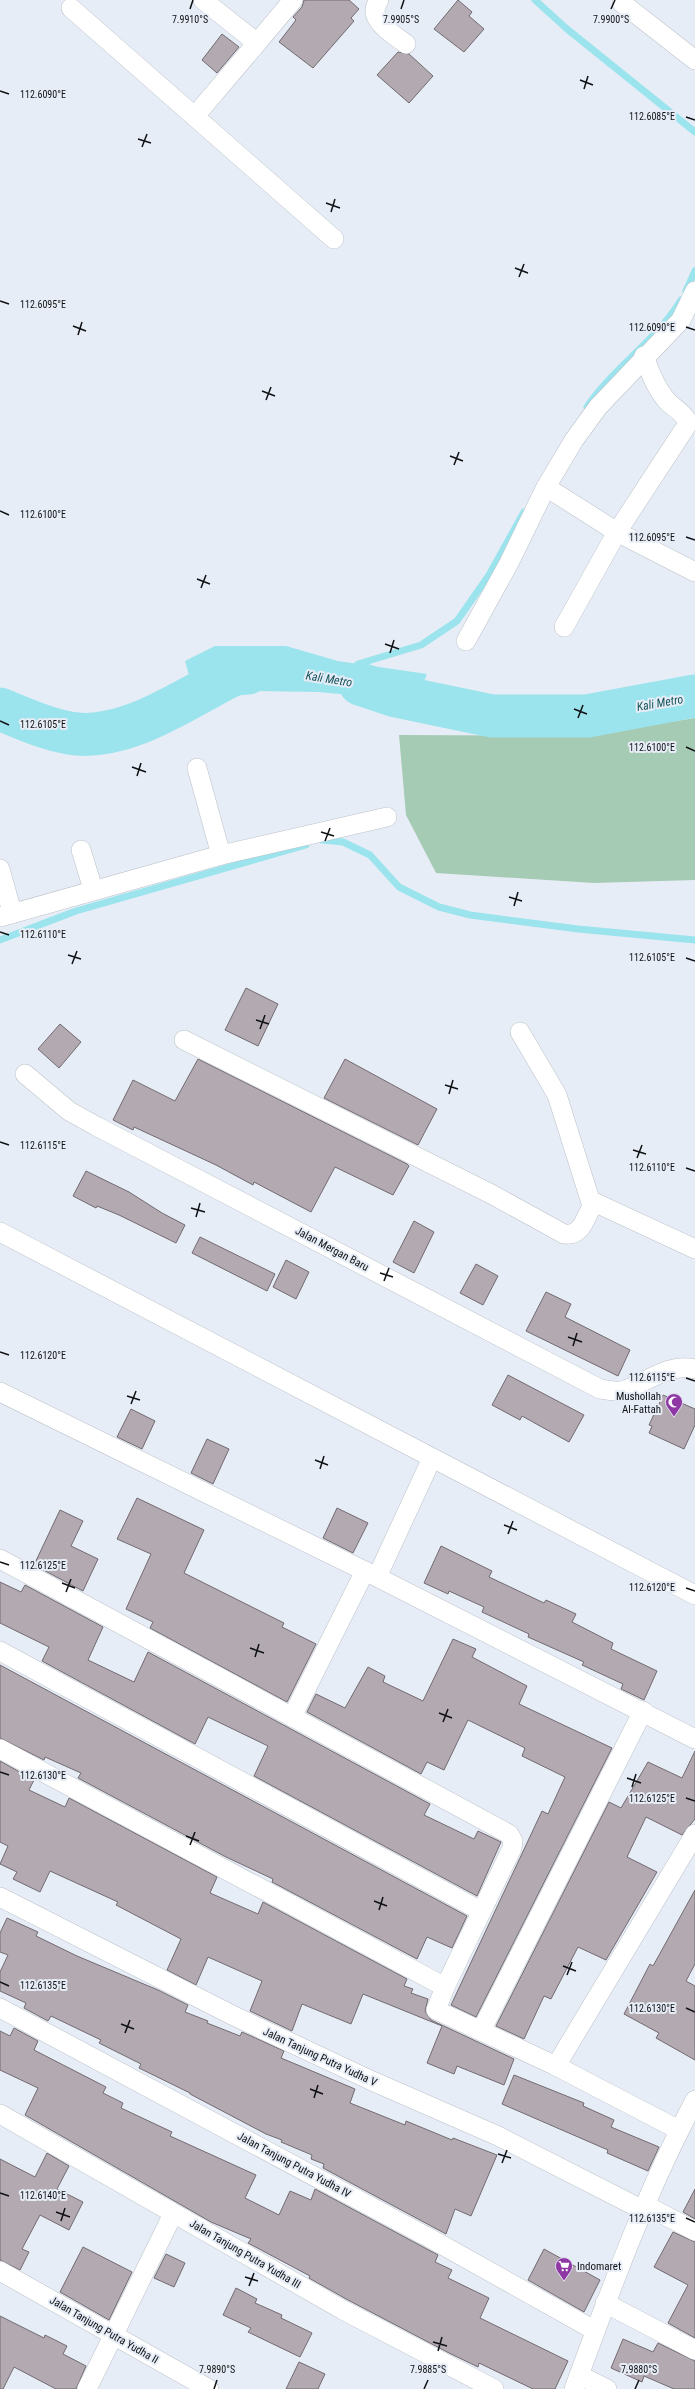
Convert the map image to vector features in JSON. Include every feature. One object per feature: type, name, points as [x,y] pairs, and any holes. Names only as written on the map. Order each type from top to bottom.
[{"type":"street","points":[[203,0],[257,43]]},
{"type":"street","points":[[195,116],[293,0]]},
{"type":"street","points":[[379,0],[374,10],[376,18],[406,44]]},
{"type":"street","points":[[622,3],[695,60]]},
{"type":"street","points":[[71,8],[334,239]]},
{"type":"street","points":[[466,642],[509,563],[546,487],[598,407],[644,356],[681,320],[695,291]]},
{"type":"street","points":[[564,627],[617,532],[688,422],[683,414],[668,402],[661,393],[644,356]]},
{"type":"street","points":[[546,487],[617,532],[695,572]]},
{"type":"street","points":[[197,768],[221,855]]},
{"type":"street","points":[[0,869],[6,915],[93,889],[221,855],[387,817]]},
{"type":"street","points":[[82,850],[93,889]]},
{"type":"street","points":[[520,1032],[558,1095],[592,1206]]},
{"type":"street","points":[[184,1040],[493,1195],[564,1234],[570,1235],[577,1232],[592,1206],[596,1203],[601,1204],[695,1249]]},
{"type":"street","name":"Jalan Mergan Baru","points":[[25,1074],[69,1111],[96,1126],[600,1389],[624,1391],[663,1371],[676,1367],[695,1369]]},
{"type":"street","points":[[0,1232],[695,1595]]},
{"type":"street","points":[[0,1392],[371,1574],[643,1711],[695,1739]]},
{"type":"street","points":[[292,1717],[371,1574],[432,1458]]},
{"type":"street","points":[[0,1559],[509,1834],[513,1841],[512,1848],[481,1910],[445,1987],[436,2010],[556,2066],[679,2130]]},
{"type":"street","points":[[0,1651],[481,1910]]},
{"type":"street","points":[[481,2031],[643,1711]]},
{"type":"street","points":[[0,1749],[445,1987]]},
{"type":"street","points":[[556,2066],[695,1834]]},
{"type":"street","name":"Jalan Tanjung Putra Yudha V","points":[[0,1897],[234,2016],[370,2080],[498,2136],[695,2231]]},
{"type":"street","name":"Jalan Tanjung Putra Yudha IV","points":[[0,2008],[429,2237],[590,2328]]},
{"type":"street","points":[[607,2389],[576,2382],[590,2328],[605,2304],[644,2207],[679,2130],[693,2107]]},
{"type":"street","name":"Jalan Tanjung Putra Yudha III","points":[[0,2114],[343,2310],[494,2389]]},
{"type":"street","points":[[87,2389],[173,2214]]},
{"type":"street","name":"Jalan Tanjung Putra Yudha II","points":[[0,2271],[209,2389]]},
{"type":"street","points":[[605,2304],[695,2350]]},
{"type":"green space","points":[[695,718],[695,880],[594,883],[436,873],[406,815],[399,735],[577,736]]},
{"type":"water","points":[[215,646],[286,646],[338,661],[427,674],[414,707],[362,696],[318,692],[252,691],[199,711],[185,661]]},
{"type":"building","points":[[304,0],[349,0],[359,9],[351,18],[354,21],[313,68],[279,42],[296,20],[293,17],[302,7]]},
{"type":"building","points":[[458,0],[472,12],[469,16],[484,29],[464,52],[434,29]]},
{"type":"building","points":[[222,34],[239,47],[217,73],[202,60]]},
{"type":"building","points":[[398,52],[409,54],[433,76],[409,103],[377,75]]},
{"type":"building","points":[[246,988],[278,1004],[258,1046],[225,1030]]},
{"type":"building","points":[[60,1024],[81,1042],[59,1068],[38,1049]]},
{"type":"building","points":[[198,1059],[407,1164],[409,1166],[393,1195],[335,1167],[311,1212],[254,1182],[253,1185],[216,1165],[134,1127],[133,1130],[113,1120],[133,1080],[175,1101]]},
{"type":"building","points":[[345,1059],[437,1109],[418,1145],[324,1098]]},
{"type":"building","points":[[86,1171],[129,1192],[162,1213],[185,1225],[176,1243],[119,1215],[97,1206],[96,1208],[73,1196]]},
{"type":"building","points":[[414,1221],[434,1232],[414,1273],[393,1262]]},
{"type":"building","points":[[200,1237],[275,1274],[267,1291],[192,1253]]},
{"type":"building","points":[[286,1260],[309,1272],[296,1299],[273,1287]]},
{"type":"building","points":[[476,1264],[498,1276],[483,1305],[460,1293]]},
{"type":"building","points":[[546,1292],[571,1304],[565,1317],[630,1350],[618,1376],[526,1331]]},
{"type":"building","points":[[508,1375],[584,1415],[569,1442],[522,1416],[520,1420],[492,1405]]},
{"type":"building","name":"Mushollah Al-Fattah","points":[[663,1395],[695,1409],[695,1425],[684,1449],[649,1433],[652,1426],[649,1425]]},
{"type":"building","points":[[131,1409],[155,1421],[142,1449],[117,1437]]},
{"type":"building","points":[[207,1439],[229,1449],[213,1484],[191,1473]]},
{"type":"building","points":[[137,1498],[204,1530],[184,1573],[284,1623],[282,1627],[316,1644],[287,1702],[150,1628],[153,1622],[126,1609],[151,1554],[117,1539]]},
{"type":"building","points":[[337,1508],[368,1523],[353,1553],[323,1538]]},
{"type":"building","points":[[60,1510],[83,1521],[71,1546],[98,1559],[83,1591],[34,1565]]},
{"type":"building","points":[[441,1546],[492,1571],[489,1577],[544,1603],[546,1600],[576,1614],[572,1622],[613,1643],[611,1649],[657,1671],[644,1700],[621,1689],[623,1684],[582,1665],[584,1662],[528,1637],[529,1634],[482,1612],[484,1607],[449,1591],[448,1594],[424,1583]]},
{"type":"building","points":[[0,1582],[21,1592],[25,1585],[103,1627],[88,1660],[134,1682],[148,1652],[430,1804],[424,1815],[474,1839],[478,1831],[501,1842],[477,1896],[254,1776],[268,1746],[208,1717],[195,1744],[42,1661],[49,1647],[0,1623]]},
{"type":"building","points":[[453,1639],[476,1649],[472,1657],[527,1686],[519,1704],[612,1748],[476,2017],[451,2005],[542,1811],[548,1814],[565,1777],[522,1756],[525,1748],[468,1720],[444,1770],[427,1762],[421,1774],[307,1712],[316,1694],[345,1708],[368,1667],[385,1676],[383,1682],[423,1701]]},
{"type":"building","points":[[0,1665],[467,1916],[452,1948],[427,1937],[417,1959],[272,1882],[273,1879],[226,1857],[78,1778],[81,1773],[45,1757],[44,1760],[0,1738]]},
{"type":"building","points":[[695,1751],[695,1819],[682,1835],[646,1817],[627,1857],[657,1872],[606,1960],[578,1947],[551,1999],[544,1996],[524,2039],[496,2026],[609,1802],[621,1808],[648,1762],[682,1778]]},
{"type":"building","points":[[0,1761],[34,1780],[29,1790],[65,1807],[69,1798],[217,1877],[210,1893],[258,1914],[263,1902],[407,1979],[404,1986],[413,1989],[411,1993],[428,1999],[425,2011],[431,2020],[514,2059],[504,2085],[457,2066],[454,2074],[427,2063],[442,2026],[363,1994],[351,2024],[302,2004],[292,2031],[250,2011],[262,1981],[208,1957],[196,1985],[167,1970],[181,1939],[116,1905],[118,1902],[50,1871],[40,1892],[13,1879],[17,1872],[0,1864],[8,1846],[0,1842]]},
{"type":"building","points":[[695,1890],[695,1964],[686,1981],[695,1986],[695,2060],[656,2038],[659,2033],[624,2014],[650,1964],[653,1966]]},
{"type":"building","points":[[7,1918],[38,1932],[36,1936],[77,1956],[158,1990],[188,2005],[185,2012],[208,2021],[207,2023],[240,2036],[242,2032],[284,2051],[281,2058],[355,2089],[350,2103],[405,2125],[406,2121],[452,2140],[453,2138],[497,2155],[471,2216],[455,2209],[446,2234],[323,2168],[324,2164],[311,2159],[312,2155],[281,2142],[282,2140],[266,2134],[190,2093],[139,2068],[141,2064],[99,2043],[101,2040],[51,2016],[48,2021],[24,2008],[26,2003],[0,1991],[0,1972],[8,1955],[0,1952],[0,1933]]},
{"type":"building","points":[[14,2028],[38,2041],[34,2050],[106,2087],[103,2093],[123,2103],[121,2108],[172,2132],[170,2136],[256,2175],[245,2198],[279,2215],[290,2191],[311,2200],[315,2189],[438,2255],[435,2262],[452,2270],[448,2278],[489,2298],[480,2318],[568,2361],[555,2389],[533,2389],[479,2363],[478,2367],[449,2353],[348,2300],[309,2278],[310,2276],[248,2243],[251,2239],[211,2222],[25,2115],[38,2088],[0,2070],[0,2031],[10,2036]]},
{"type":"building","points":[[514,2075],[584,2103],[583,2106],[614,2120],[611,2127],[659,2147],[648,2171],[607,2153],[608,2150],[502,2104]]},
{"type":"building","points":[[47,2153],[69,2166],[57,2189],[83,2202],[69,2230],[40,2215],[22,2249],[29,2252],[20,2270],[0,2260],[0,2159],[35,2177]]},
{"type":"building","points":[[695,2189],[695,2219],[683,2212]]},
{"type":"building","points":[[673,2232],[695,2242],[695,2338],[668,2323],[688,2285],[654,2267]]},
{"type":"building","points":[[83,2247],[132,2272],[109,2320],[60,2292]]},
{"type":"building","name":"Indomaret","points":[[544,2249],[600,2280],[584,2312],[528,2280]]},
{"type":"building","points":[[166,2254],[185,2263],[174,2287],[154,2278]]},
{"type":"building","points":[[236,2288],[257,2299],[255,2303],[282,2315],[281,2318],[312,2333],[300,2357],[248,2332],[251,2328],[223,2315]]},
{"type":"building","points":[[0,2316],[44,2338],[45,2335],[67,2346],[63,2354],[86,2366],[76,2389],[56,2389],[14,2367],[3,2389],[0,2389]]},
{"type":"building","points":[[623,2339],[653,2352],[658,2343],[695,2361],[695,2389],[674,2389],[644,2376],[642,2382],[611,2368]]},
{"type":"building","points":[[299,2362],[325,2374],[318,2389],[286,2389]]},
{"type":"waterway","points":[[535,0],[567,29],[695,132]]},
{"type":"waterway","points":[[686,291],[695,271]]},
{"type":"waterway","points":[[587,407],[597,393],[659,329],[681,300]]},
{"type":"waterway","points":[[357,673],[358,664],[421,645],[457,621],[489,575],[524,512]]},
{"type":"waterway","name":"Kali Metro","points":[[0,709],[42,726],[69,733],[90,734],[112,731],[133,725],[154,716],[234,674],[248,673]]},
{"type":"waterway","name":"Kali Metro","points":[[360,684],[396,696],[492,716],[587,716],[695,696]]},
{"type":"waterway","points":[[322,840],[343,842],[370,855],[399,887],[439,907],[470,915],[578,929],[695,940]]},
{"type":"waterway","points":[[0,940],[76,911],[306,845]]},
{"type":"place","name":"Mushollah Al-Fattah","points":[[674,1417]]},
{"type":"place","name":"Indomaret","points":[[564,2281]]}]
